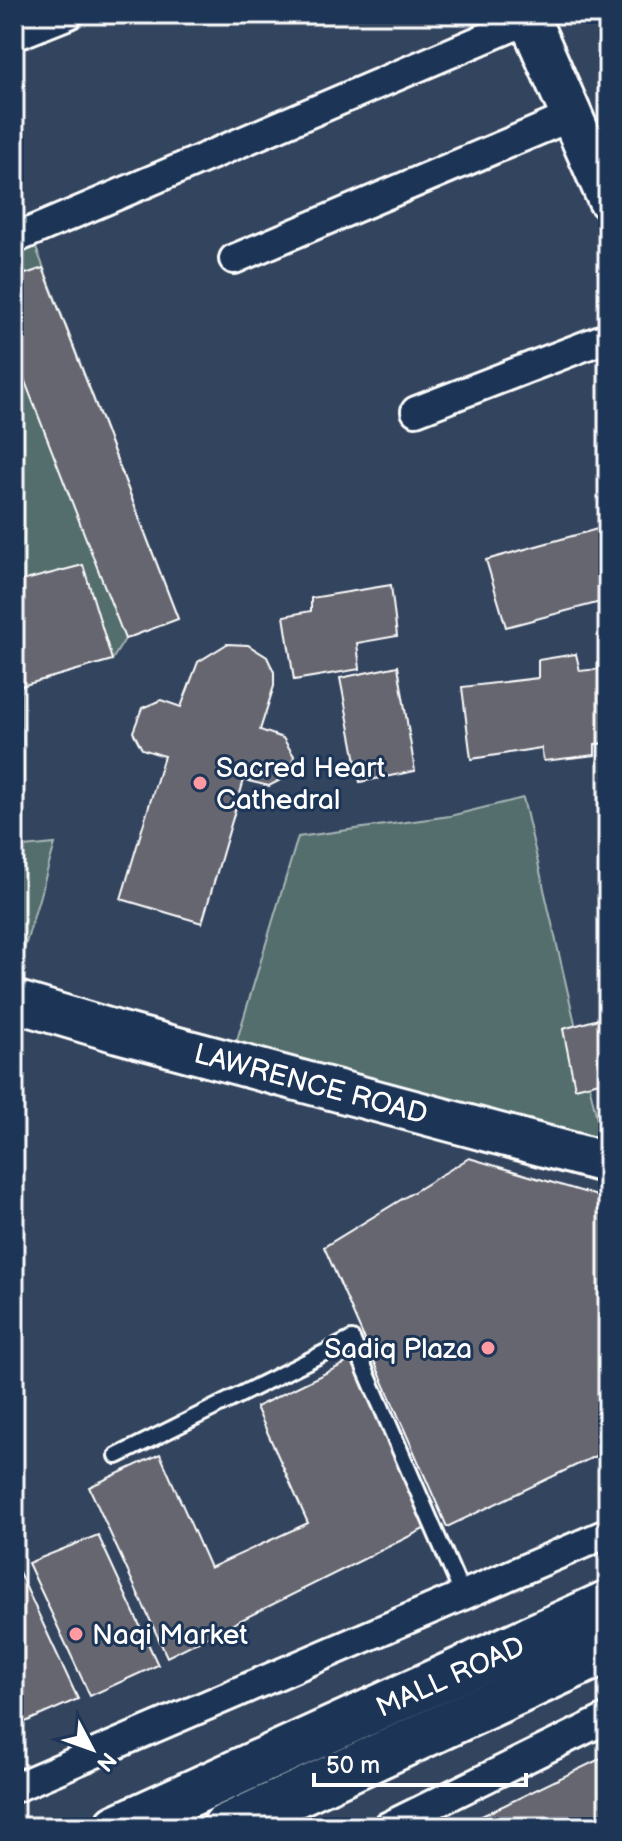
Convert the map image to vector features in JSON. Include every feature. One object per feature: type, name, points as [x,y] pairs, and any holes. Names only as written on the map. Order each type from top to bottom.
[{"type":"main road","points":[[528,17],[608,199]]},
{"type":"main road","name":"LAWRENCE ROAD","points":[[14,1001],[608,1164]]},
{"type":"main road","name":"MALL ROAD","points":[[117,1827],[608,1603]]},
{"type":"main road","name":"MALL ROAD","points":[[225,1827],[608,1650]]},
{"type":"street","points":[[19,34],[69,14]]},
{"type":"street","points":[[14,239],[528,17]]},
{"type":"street","points":[[234,259],[572,116]]},
{"type":"street","points":[[416,411],[608,337]]},
{"type":"street","points":[[14,1788],[608,1533]]},
{"type":"street","points":[[387,1827],[608,1718]]},
{"type":"lane","points":[[117,1456],[352,1339],[463,1596]]},
{"type":"green space","points":[[30,232],[178,619],[125,639],[112,660],[21,686],[24,847],[55,844],[14,984],[14,239]]},
{"type":"green space","points":[[523,798],[607,1162],[231,1060],[298,837],[450,816]]},
{"type":"building","points":[[43,268],[178,619],[125,639],[14,353],[14,278]]},
{"type":"building","points":[[608,526],[608,600],[506,627],[486,560]]},
{"type":"building","points":[[83,565],[112,660],[14,688],[14,583]]},
{"type":"building","points":[[391,585],[397,636],[357,643],[360,669],[294,680],[284,616],[311,611],[311,598]]},
{"type":"building","name":"Sacred Heart Cathedral","points":[[227,644],[248,645],[267,657],[274,672],[274,686],[260,730],[283,738],[294,756],[288,776],[269,786],[244,780],[202,923],[121,899],[164,756],[142,749],[133,732],[142,708],[161,700],[181,707],[198,662]]},
{"type":"building","points":[[576,654],[580,671],[608,668],[608,743],[595,744],[595,755],[544,761],[541,748],[471,759],[462,687],[538,678],[538,660]]},
{"type":"building","points":[[398,666],[415,771],[360,782],[340,678]]},
{"type":"building","points":[[608,1004],[608,1080],[575,1088],[563,1029],[602,1018],[598,1006]]},
{"type":"building","name":"Sadiq Plaza","points":[[469,1158],[601,1197],[608,1230],[608,1450],[447,1527],[324,1247]]},
{"type":"building","points":[[354,1359],[428,1527],[167,1657],[89,1487],[160,1454],[210,1568],[308,1523],[256,1407]]},
{"type":"building","points":[[98,1535],[158,1665],[90,1696],[28,1563]]},
{"type":"building","points":[[18,1570],[78,1699],[14,1727],[14,1571]]},
{"type":"building","points":[[608,1755],[608,1827],[458,1827],[486,1814]]},
{"type":"place","name":"Sacred Heart Cathedral","points":[[200,783]]},
{"type":"place","name":"Sadiq Plaza","points":[[488,1348]]},
{"type":"place","name":"Naqi Market","points":[[76,1634]]}]
